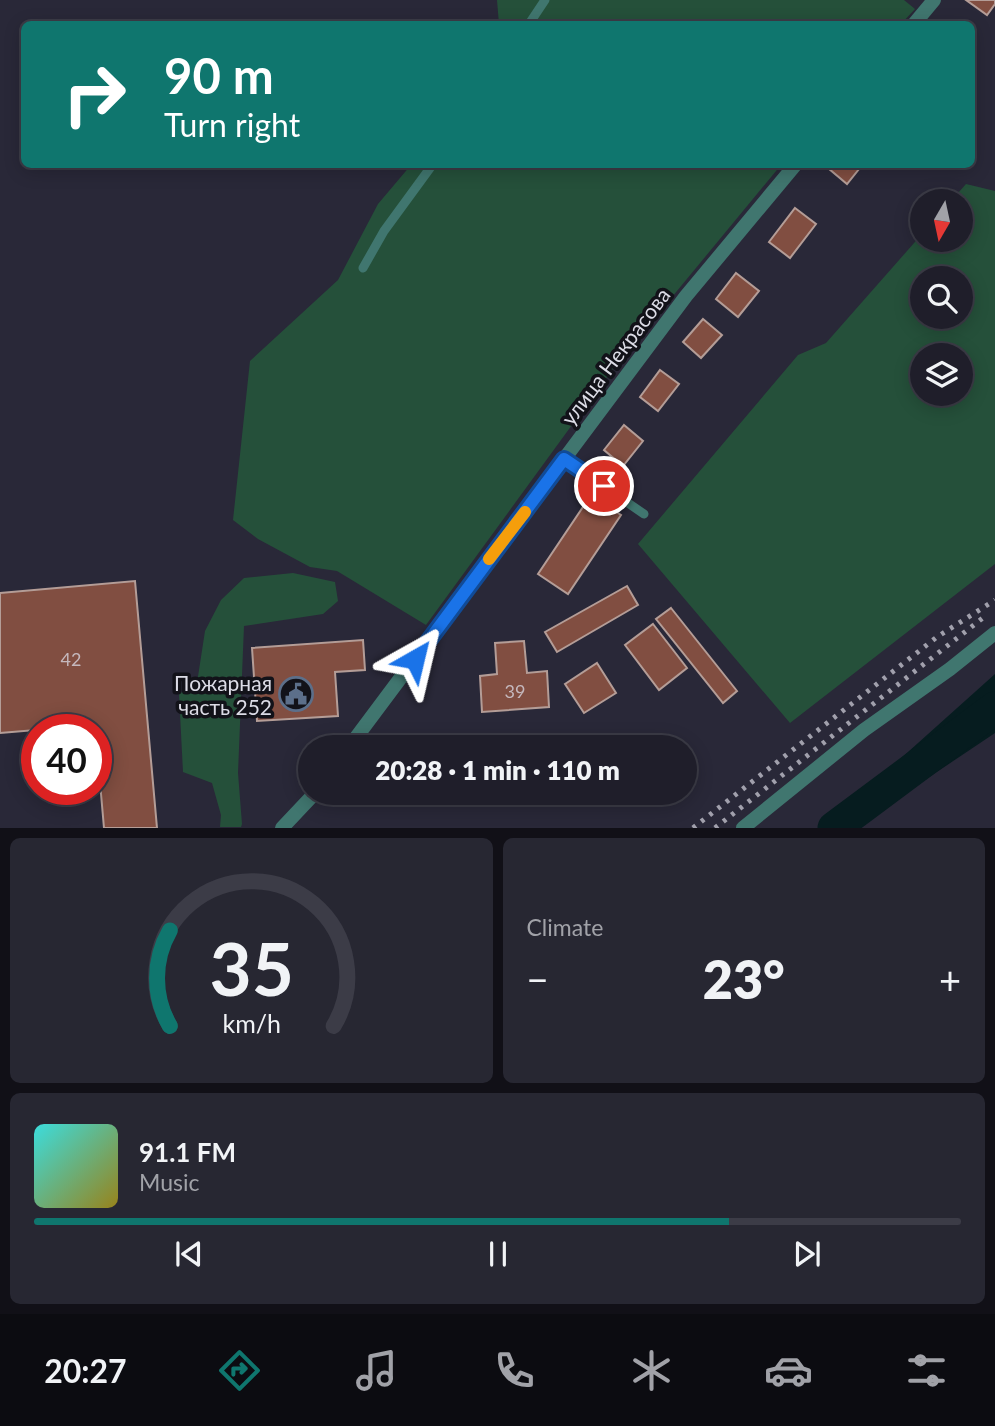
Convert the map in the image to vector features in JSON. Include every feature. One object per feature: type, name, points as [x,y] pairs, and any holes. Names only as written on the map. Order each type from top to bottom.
[{"type":"street","points":[[916,21],[934,0]]},
{"type":"street","name":"улица Некрасова","points":[[358,735],[686,296],[793,168]]},
{"type":"street","points":[[743,828],[864,730],[950,670],[995,633]]},
{"type":"street","points":[[282,828],[304,805]]},
{"type":"lane","points":[[531,21],[545,0]]},
{"type":"lane","points":[[363,268],[384,231],[430,168]]},
{"type":"lane","points":[[564,459],[644,514]]},
{"type":"green space","points":[[497,0],[904,0],[915,9],[904,21],[499,21]]},
{"type":"green space","points":[[408,168],[779,168],[615,366],[426,625],[337,571],[310,567],[258,539],[233,520],[250,361],[338,280],[378,204]]},
{"type":"green space","points":[[966,184],[995,191],[995,564],[790,723],[638,544],[798,355],[826,343],[910,248],[910,252],[973,252],[973,189],[962,189]]},
{"type":"green space","points":[[293,573],[335,582],[338,601],[323,614],[244,626],[238,773],[242,824],[241,827],[220,827],[221,815],[212,783],[183,772],[179,694],[197,683],[205,631],[221,600],[244,578]]},
{"type":"shaded area","points":[[995,674],[995,733],[919,784],[900,790],[889,769]]},
{"type":"building","points":[[966,0],[995,0],[995,4],[987,15]]},
{"type":"building","points":[[828,168],[860,168],[847,184]]},
{"type":"building","points":[[795,208],[816,224],[790,258],[769,242]]},
{"type":"building","points":[[736,273],[759,291],[738,317],[716,299]]},
{"type":"building","points":[[703,319],[722,335],[701,358],[683,342]]},
{"type":"building","points":[[660,370],[679,384],[658,411],[640,397]]},
{"type":"building","points":[[624,425],[643,441],[623,466],[604,450]]},
{"type":"building","points":[[591,495],[621,515],[568,594],[538,574]]},
{"type":"building","points":[[135,581],[157,828],[104,828],[102,805],[112,805],[112,714],[21,714],[21,731],[0,733],[0,593]]},
{"type":"building","points":[[627,586],[638,605],[557,652],[545,632]]},
{"type":"building","points":[[671,608],[737,691],[723,703],[656,619]]},
{"type":"building","points":[[653,624],[687,668],[659,690],[625,645]]},
{"type":"building","name":"Пожарная часть 252","points":[[363,640],[365,670],[335,672],[338,716],[257,721],[252,648]]},
{"type":"building","points":[[524,641],[527,673],[547,671],[549,707],[482,712],[480,676],[497,674],[495,643]]},
{"type":"building","points":[[597,663],[616,693],[584,713],[565,684]]},
{"type":"waterway","points":[[834,828],[995,708]]},
{"type":"railway","points":[[693,828],[937,637],[995,600]]},
{"type":"railway","points":[[715,828],[984,617]]},
{"type":"slow traffic","points":[[489,559],[525,512]]},
{"type":"place","name":"Пожарная часть 252","points":[[296,694]]},
{"type":"route","points":[[415,659],[564,459],[604,486]]}]
